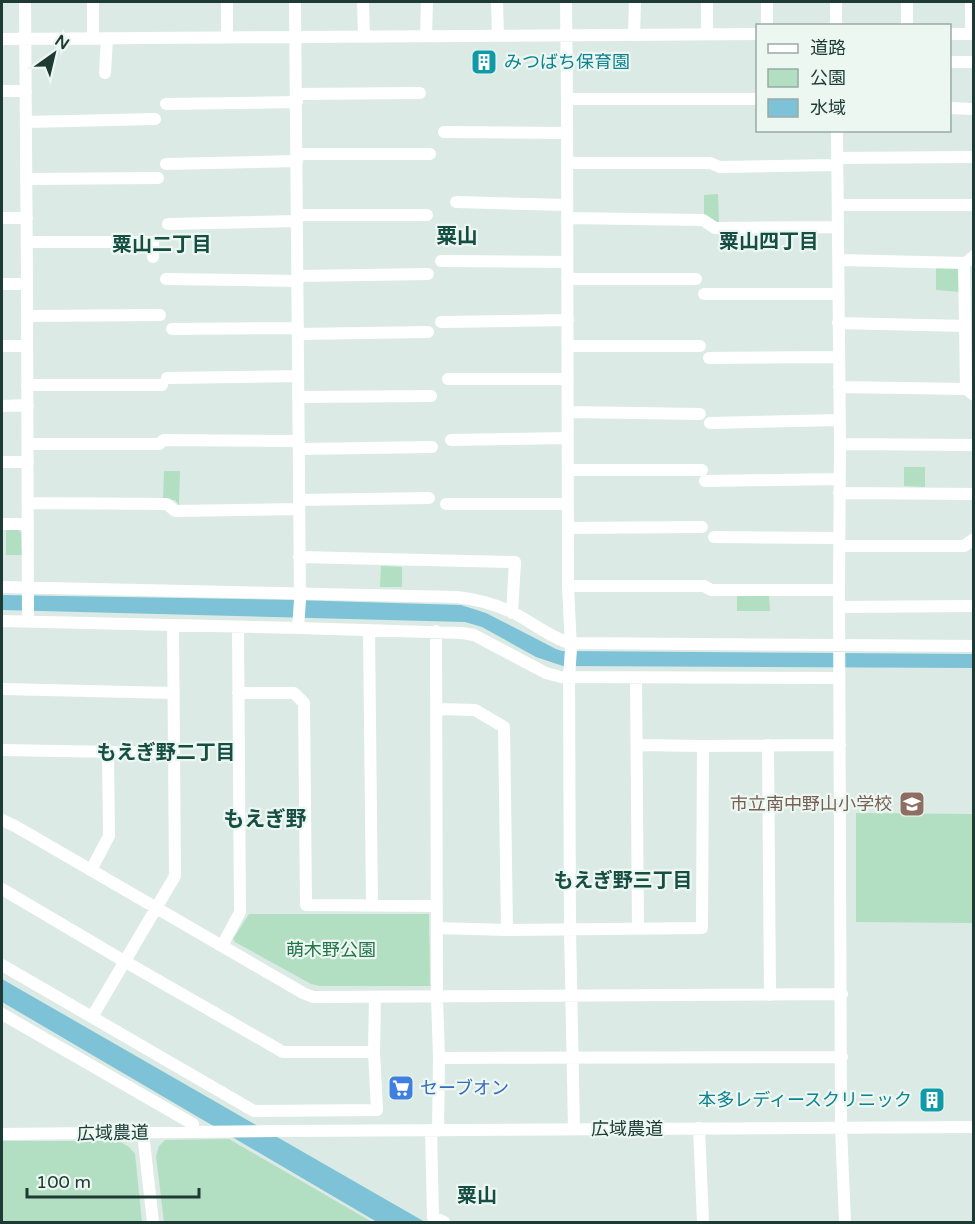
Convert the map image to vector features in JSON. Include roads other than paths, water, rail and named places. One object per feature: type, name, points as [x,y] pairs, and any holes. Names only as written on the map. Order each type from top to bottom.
[{"type":"street","points":[[25,2],[28,617]]},
{"type":"street","points":[[93,2],[93,38]]},
{"type":"street","points":[[227,2],[227,37]]},
{"type":"street","points":[[296,2],[300,597],[298,624]]},
{"type":"street","points":[[363,2],[364,37]]},
{"type":"street","points":[[426,2],[426,36]]},
{"type":"street","points":[[497,2],[498,36]]},
{"type":"street","points":[[566,2],[570,929],[574,1129]]},
{"type":"street","points":[[634,35],[635,2]]},
{"type":"street","points":[[707,2],[707,34]]},
{"type":"street","points":[[767,2],[767,24]]},
{"type":"street","points":[[836,2],[836,24]]},
{"type":"street","points":[[907,2],[907,24]]},
{"type":"street","points":[[951,34],[972,34],[971,2]]},
{"type":"street","points":[[2,39],[756,34]]},
{"type":"street","points":[[105,73],[107,39]]},
{"type":"street","points":[[951,62],[974,62]]},
{"type":"street","points":[[2,91],[26,90]]},
{"type":"street","points":[[166,104],[420,93]]},
{"type":"street","points":[[567,99],[756,99]]},
{"type":"street","points":[[951,108],[971,109]]},
{"type":"street","points":[[26,122],[155,119]]},
{"type":"street","points":[[444,132],[567,133]]},
{"type":"street","points":[[837,132],[842,1128],[845,1222]]},
{"type":"street","points":[[166,164],[297,157],[430,154]]},
{"type":"street","points":[[567,163],[710,163],[720,167],[974,157]]},
{"type":"street","points":[[26,179],[158,178]]},
{"type":"street","points":[[456,202],[567,205]]},
{"type":"street","points":[[838,205],[974,205]]},
{"type":"street","points":[[168,224],[427,215]]},
{"type":"street","points":[[2,218],[27,218]]},
{"type":"street","points":[[567,218],[703,220],[715,228],[838,228]]},
{"type":"street","points":[[27,242],[153,242],[153,257]]},
{"type":"street","points":[[839,260],[969,260],[969,301],[965,326],[969,349],[970,392],[839,387]]},
{"type":"street","points":[[441,261],[567,262]]},
{"type":"street","points":[[166,279],[428,274]]},
{"type":"street","points":[[567,279],[696,279]]},
{"type":"street","points":[[2,284],[27,284]]},
{"type":"street","points":[[704,294],[838,294]]},
{"type":"street","points":[[27,316],[160,315]]},
{"type":"street","points":[[441,322],[568,320]]},
{"type":"street","points":[[838,323],[965,326]]},
{"type":"street","points":[[172,329],[428,332]]},
{"type":"street","points":[[2,346],[27,346]]},
{"type":"street","points":[[568,346],[700,346]]},
{"type":"street","points":[[709,358],[838,357]]},
{"type":"street","points":[[27,385],[298,376]]},
{"type":"street","points":[[448,379],[567,379]]},
{"type":"street","points":[[298,397],[431,396]]},
{"type":"street","points":[[2,405],[28,405]]},
{"type":"street","points":[[568,412],[700,414]]},
{"type":"street","points":[[710,423],[839,420]]},
{"type":"street","points":[[451,440],[568,438]]},
{"type":"street","points":[[28,444],[159,444],[164,440],[432,447]]},
{"type":"street","points":[[840,444],[974,445]]},
{"type":"street","points":[[2,462],[28,462]]},
{"type":"street","points":[[568,470],[839,479]]},
{"type":"street","points":[[839,493],[974,494]]},
{"type":"street","points":[[28,504],[167,504],[175,511],[429,498]]},
{"type":"street","points":[[446,504],[568,504]]},
{"type":"street","points":[[2,524],[28,524]]},
{"type":"street","points":[[568,528],[702,526]]},
{"type":"street","points":[[714,537],[964,546],[974,539]]},
{"type":"street","points":[[299,557],[515,562],[512,613]]},
{"type":"street","points":[[568,586],[704,585],[711,590],[839,590]]},
{"type":"street","points":[[2,587],[28,591],[300,597],[457,597],[496,606],[570,646],[840,648],[974,646]]},
{"type":"street","points":[[840,607],[972,606]]},
{"type":"street","points":[[2,621],[28,617],[173,625],[238,627],[298,624],[369,630],[436,631],[474,635],[546,673],[561,677],[570,672],[636,678],[839,673]]},
{"type":"street","points":[[93,1017],[175,876],[173,625]]},
{"type":"street","points":[[222,946],[240,912],[238,627]]},
{"type":"street","points":[[369,630],[372,906]]},
{"type":"street","points":[[436,631],[439,1059],[434,1130],[434,1217],[444,1222]]},
{"type":"street","points":[[636,678],[638,929]]},
{"type":"street","points":[[2,689],[173,693]]},
{"type":"street","points":[[238,693],[294,693],[304,704],[306,906],[437,906]]},
{"type":"street","points":[[436,709],[475,710],[504,727],[507,930]]},
{"type":"street","points":[[637,744],[840,746]]},
{"type":"street","points":[[768,745],[770,995]]},
{"type":"street","points":[[437,928],[507,930],[702,928],[703,746]]},
{"type":"street","points":[[2,750],[173,753]]},
{"type":"street","points":[[91,870],[109,836],[108,752]]},
{"type":"street","points":[[2,820],[313,997],[842,994]]},
{"type":"street","points":[[2,889],[283,1052],[374,1052]]},
{"type":"street","points":[[2,965],[254,1111],[377,1110],[374,1052],[375,998]]},
{"type":"street","points":[[2,1014],[193,1124]]},
{"type":"street","points":[[439,1059],[842,1057]]},
{"type":"street","name":"広域農道","points":[[2,1134],[974,1127]]},
{"type":"street","points":[[699,1128],[703,1222]]},
{"type":"street","points":[[143,1133],[153,1222]]},
{"type":"water","points":[[2,595],[461,605],[486,613],[562,651],[973,654],[973,668],[563,666],[536,657],[482,627],[465,622],[2,610]]},
{"type":"water","points":[[2,979],[425,1222],[377,1222],[2,1002]]},
{"type":"place","name":"みつばち保育園","points":[[484,62]]},
{"type":"place","name":"市立南中野山小学校","points":[[912,804]]},
{"type":"place","name":"セーブオン","points":[[401,1088]]},
{"type":"place","name":"本多レディースクリニック","points":[[932,1100]]},
{"type":"district","name":"粟山","points":[[457,236]]},
{"type":"district","name":"粟山四丁目","points":[[769,241]]},
{"type":"district","name":"粟山二丁目","points":[[162,244]]},
{"type":"district","name":"もえぎ野二丁目","points":[[166,752]]},
{"type":"district","name":"もえぎ野","points":[[265,819]]},
{"type":"district","name":"もえぎ野三丁目","points":[[623,880]]},
{"type":"district","name":"粟山","points":[[477,1195]]},
{"type":"park label","name":"萌木野公園","points":[[331,950]]}]
